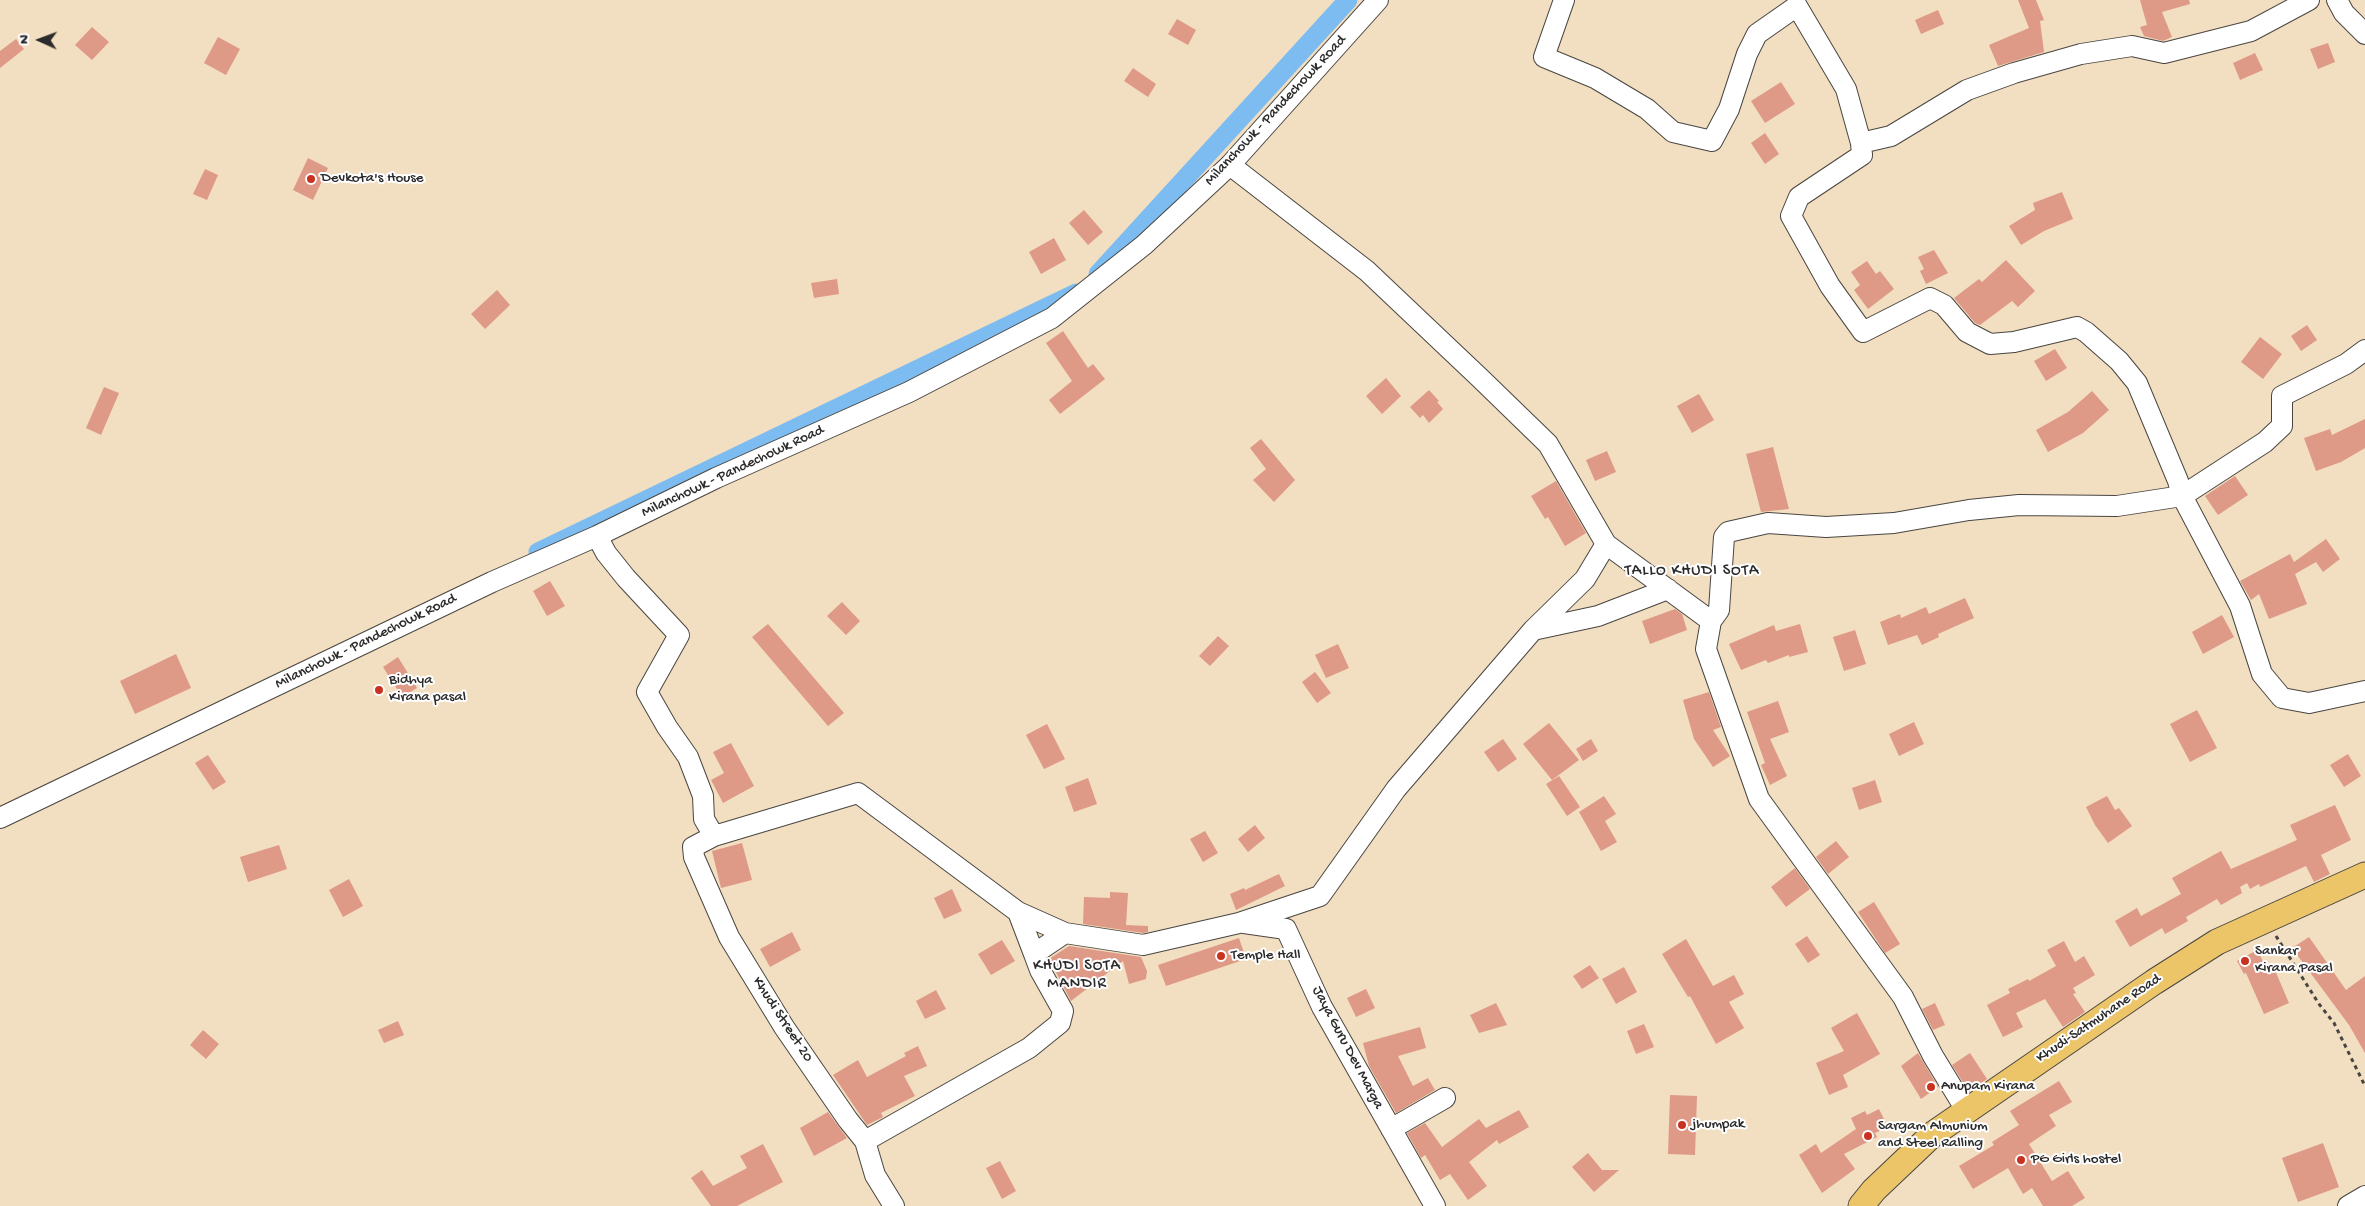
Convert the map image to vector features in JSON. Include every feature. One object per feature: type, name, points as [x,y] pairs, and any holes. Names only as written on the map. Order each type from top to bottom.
[{"type":"main road","name":"Khudi-Satmuhane Road","points":[[1861,1206],[1904,1160],[1933,1134],[2154,982],[2217,942],[2365,876]]},
{"type":"street","name":"Milanchowk - Pandechowk Road","points":[[0,818],[492,582],[597,536],[716,478],[909,392],[1052,318],[1144,245],[1230,165],[1378,0]]},
{"type":"street","points":[[1564,0],[1544,57],[1595,78],[1647,108],[1673,132],[1712,141],[1729,109],[1747,54],[1757,34],[1797,6],[1846,89],[1862,155],[1800,197],[1791,216],[1830,286],[1863,332],[1930,298],[1944,305],[1967,332],[1990,344],[2014,342],[2077,328],[2086,332],[2119,361],[2137,383],[2182,496],[2240,606],[2262,674],[2282,698],[2309,703],[2365,691]]},
{"type":"street","points":[[1860,143],[1891,136],[1967,90],[2014,73],[2081,54],[2132,46],[2164,53],[2251,31],[2309,0]]},
{"type":"street","points":[[2317,0],[2340,6],[2365,34]]},
{"type":"street","points":[[1230,165],[1367,271],[1548,444],[1606,544],[1711,621]]},
{"type":"street","points":[[1966,1110],[1903,998],[1759,799],[1706,649],[1711,621],[1719,610],[1724,537],[1728,532],[1768,523],[1826,527],[1874,524],[2018,505],[2117,506],[2182,496],[2265,442],[2282,426],[2282,396],[2346,364],[2365,350]]},
{"type":"street","points":[[597,536],[606,553],[626,578],[679,635],[647,692],[688,758],[703,796],[709,828],[858,794],[1018,912],[1066,933],[1143,945],[1239,923],[1320,896],[1396,789],[1533,630],[1584,580],[1606,544]]},
{"type":"street","points":[[1533,630],[1598,616],[1668,588]]},
{"type":"street","name":"Khudi Street 20","points":[[709,828],[693,847],[694,857],[729,937],[784,1027],[848,1120],[865,1141],[875,1175],[894,1206]]},
{"type":"street","points":[[1239,923],[1286,929],[1302,902]]},
{"type":"street","points":[[865,1141],[1029,1048],[1060,1023],[1063,1011],[1040,970],[1018,912]]},
{"type":"street","name":"Jaya Guru Dev Marga","points":[[1286,929],[1322,1007],[1435,1206]]},
{"type":"street","points":[[1034,954],[1066,933]]},
{"type":"street","points":[[1390,1129],[1445,1098]]},
{"type":"street","points":[[2348,1206],[2365,1196]]},
{"type":"path","points":[[2266,919],[2319,1004],[2334,1023],[2365,1086]]},
{"type":"building","points":[[2018,0],[2036,0],[2044,20],[2040,21],[2044,52],[1998,66],[1989,45],[2029,28]]},
{"type":"building","points":[[2140,0],[2189,0],[2190,4],[2162,12],[2172,37],[2163,41],[2144,36],[2140,27],[2147,25]]},
{"type":"building","points":[[1938,10],[1944,24],[1921,34],[1915,20]]},
{"type":"building","points":[[1177,19],[1196,30],[1188,45],[1168,34]]},
{"type":"building","points":[[92,27],[109,42],[92,60],[75,45]]},
{"type":"building","points":[[218,37],[240,49],[226,75],[204,63]]},
{"type":"building","points":[[16,39],[24,49],[0,68],[0,51]]},
{"type":"building","points":[[2328,43],[2335,62],[2318,69],[2310,49]]},
{"type":"building","points":[[2255,53],[2263,70],[2240,80],[2233,63]]},
{"type":"building","points":[[1133,68],[1156,84],[1148,97],[1124,81]]},
{"type":"building","points":[[1781,82],[1795,104],[1765,123],[1751,101]]},
{"type":"building","points":[[1765,133],[1779,154],[1765,164],[1751,143]]},
{"type":"building","name":"Devkota's House","points":[[308,158],[328,168],[313,200],[293,190]]},
{"type":"building","points":[[205,169],[218,175],[207,200],[193,194]]},
{"type":"building","points":[[2062,192],[2073,219],[2044,231],[2021,245],[2009,226],[2035,210],[2033,203]]},
{"type":"building","points":[[1084,210],[1103,232],[1088,245],[1069,223]]},
{"type":"building","points":[[1054,238],[1066,260],[1041,274],[1029,252]]},
{"type":"building","points":[[1934,250],[1948,273],[1926,284],[1920,271],[1924,269],[1918,257]]},
{"type":"building","points":[[2006,260],[2035,291],[2018,307],[2012,301],[1980,325],[1975,323],[1954,298],[1979,279],[1982,282]]},
{"type":"building","points":[[1867,261],[1876,274],[1880,271],[1894,289],[1868,309],[1854,290],[1860,285],[1851,272]]},
{"type":"building","points":[[837,279],[839,294],[814,298],[811,283]]},
{"type":"building","points":[[497,290],[510,305],[485,329],[471,314]]},
{"type":"building","points":[[2307,325],[2317,340],[2301,351],[2291,336]]},
{"type":"building","points":[[1063,331],[1088,368],[1093,364],[1105,379],[1060,414],[1049,400],[1072,381],[1046,343]]},
{"type":"building","points":[[2260,337],[2282,354],[2263,379],[2241,362]]},
{"type":"building","points":[[2055,349],[2067,368],[2046,381],[2034,361]]},
{"type":"building","points":[[1386,378],[1401,396],[1382,414],[1366,396]]},
{"type":"building","points":[[104,387],[119,393],[101,435],[86,428]]},
{"type":"building","points":[[1429,390],[1439,401],[1437,402],[1443,409],[1429,423],[1423,415],[1420,418],[1410,407]]},
{"type":"building","points":[[2092,391],[2109,410],[2083,433],[2048,452],[2036,430],[2068,412]]},
{"type":"building","points":[[1699,394],[1714,420],[1692,433],[1677,406]]},
{"type":"building","points":[[2365,419],[2365,448],[2341,462],[2316,471],[2304,438],[2330,429],[2332,435]]},
{"type":"building","points":[[1261,439],[1295,480],[1274,502],[1253,480],[1266,469],[1250,448]]},
{"type":"building","points":[[1773,447],[1789,509],[1761,512],[1746,454]]},
{"type":"building","points":[[1607,451],[1616,472],[1595,481],[1586,460]]},
{"type":"building","points":[[2235,476],[2248,495],[2218,515],[2205,496]]},
{"type":"building","points":[[1556,481],[1586,533],[1565,546],[1548,517],[1545,519],[1531,496]]},
{"type":"building","points":[[2326,539],[2340,559],[2323,572],[2316,562],[2295,574],[2307,604],[2269,619],[2259,594],[2251,600],[2240,581],[2290,554],[2294,562]]},
{"type":"building","points":[[550,581],[565,606],[547,616],[533,591]]},
{"type":"building","points":[[1965,598],[1974,618],[1938,634],[1939,637],[1922,645],[1917,635],[1888,645],[1880,622],[1900,614],[1901,618],[1926,607],[1929,614]]},
{"type":"building","points":[[842,602],[860,621],[846,635],[827,616]]},
{"type":"building","points":[[1675,609],[1682,614],[1687,630],[1650,644],[1642,621]]},
{"type":"building","points":[[2222,615],[2234,637],[2203,654],[2192,632]]},
{"type":"building","points":[[768,624],[844,713],[828,726],[752,637]]},
{"type":"building","points":[[1800,624],[1808,652],[1789,657],[1789,655],[1768,663],[1766,660],[1741,670],[1729,644],[1774,625],[1776,631]]},
{"type":"building","points":[[1855,630],[1866,664],[1844,671],[1833,637]]},
{"type":"building","points":[[1218,636],[1229,646],[1210,666],[1199,656]]},
{"type":"building","points":[[1338,644],[1349,668],[1326,678],[1315,655]]},
{"type":"building","points":[[176,654],[191,688],[135,714],[120,681]]},
{"type":"building","points":[[398,657],[417,688],[402,697],[383,667]]},
{"type":"building","points":[[1315,672],[1331,693],[1317,703],[1302,682]]},
{"type":"building","points":[[1709,692],[1721,727],[1713,730],[1730,756],[1713,767],[1694,739],[1683,700]]},
{"type":"building","points":[[1778,701],[1789,732],[1770,739],[1787,776],[1770,785],[1761,765],[1765,763],[1747,712]]},
{"type":"building","points":[[2197,710],[2217,748],[2190,762],[2170,724]]},
{"type":"building","points":[[1914,722],[1924,744],[1899,756],[1889,734]]},
{"type":"building","points":[[1549,723],[1579,760],[1552,780],[1523,744]]},
{"type":"building","points":[[1047,724],[1065,759],[1044,769],[1026,735]]},
{"type":"building","points":[[1503,739],[1517,759],[1498,772],[1484,752]]},
{"type":"building","points":[[1591,739],[1598,751],[1583,761],[1576,749]]},
{"type":"building","points":[[731,743],[754,786],[723,803],[711,780],[724,773],[713,752]]},
{"type":"building","points":[[2348,754],[2361,776],[2344,787],[2330,765]]},
{"type":"building","points":[[208,755],[226,782],[213,790],[195,763]]},
{"type":"building","points":[[1559,776],[1580,807],[1567,816],[1546,784]]},
{"type":"building","points":[[1088,778],[1097,804],[1074,812],[1065,787]]},
{"type":"building","points":[[1875,780],[1882,802],[1859,810],[1852,788]]},
{"type":"building","points":[[1604,796],[1616,814],[1605,821],[1617,842],[1601,851],[1579,812]]},
{"type":"building","points":[[2107,796],[2115,810],[2119,808],[2132,826],[2108,843],[2095,825],[2086,807]]},
{"type":"building","points":[[2335,805],[2351,840],[2321,855],[2330,874],[2314,882],[2306,866],[2260,887],[2259,884],[2250,889],[2247,883],[2240,887],[2242,893],[2221,905],[2217,899],[2186,917],[2188,921],[2165,934],[2162,928],[2130,947],[2115,921],[2137,908],[2141,916],[2181,894],[2172,878],[2221,851],[2231,869],[2297,840],[2290,825]]},
{"type":"building","points":[[1255,825],[1265,838],[1248,852],[1238,839]]},
{"type":"building","points":[[1205,831],[1218,853],[1203,862],[1190,839]]},
{"type":"building","points":[[1836,841],[1849,857],[1828,874],[1816,857]]},
{"type":"building","points":[[742,843],[752,880],[721,888],[712,851]]},
{"type":"building","points":[[279,845],[287,869],[248,882],[240,857]]},
{"type":"building","points":[[1795,868],[1810,889],[1786,907],[1771,887]]},
{"type":"building","points":[[1279,874],[1285,886],[1236,910],[1230,894],[1244,888],[1245,890]]},
{"type":"building","points":[[349,879],[363,906],[343,917],[329,890]]},
{"type":"building","points":[[952,889],[962,911],[944,919],[934,898]]},
{"type":"building","points":[[1110,892],[1128,893],[1126,925],[1148,926],[1148,932],[1143,933],[1083,924],[1084,897],[1110,898]]},
{"type":"building","points":[[1874,902],[1900,944],[1885,953],[1858,912]]},
{"type":"building","points":[[792,932],[801,950],[770,967],[760,949]]},
{"type":"building","points":[[1807,936],[1820,955],[1808,963],[1795,944]]},
{"type":"building","points":[[2309,937],[2346,990],[2365,976],[2365,1053],[2349,1025],[2292,948]]},
{"type":"building","points":[[1239,938],[1246,959],[1166,986],[1158,965]]},
{"type":"building","points":[[1686,939],[1713,986],[1734,975],[1744,994],[1729,1002],[1744,1028],[1716,1044],[1690,996],[1688,997],[1662,954]]},
{"type":"building","points":[[1002,940],[1015,961],[991,975],[978,954]]},
{"type":"building","points":[[2064,941],[2075,962],[2084,956],[2095,975],[2073,988],[2076,993],[2073,994],[2085,1012],[2063,1027],[2045,999],[2016,1013],[2023,1027],[2003,1037],[1987,1005],[2010,993],[2008,989],[2028,979],[2029,981],[2056,966],[2047,950]]},
{"type":"building","points":[[1069,946],[1141,957],[1147,971],[1146,979],[1129,984],[1123,961],[1071,1001],[1049,959]]},
{"type":"building","points":[[2257,950],[2268,971],[2274,968],[2289,1003],[2264,1014],[2246,973],[2244,974],[2237,961]]},
{"type":"building","points":[[1590,965],[1599,978],[1582,989],[1573,976]]},
{"type":"building","points":[[1624,967],[1637,992],[1616,1004],[1602,979]]},
{"type":"building","points":[[1366,989],[1375,1008],[1356,1017],[1347,998]]},
{"type":"building","points":[[936,990],[946,1009],[925,1019],[916,1001]]},
{"type":"building","points":[[1496,1003],[1507,1025],[1479,1033],[1470,1015]]},
{"type":"building","points":[[1935,1003],[1945,1025],[1933,1030],[1922,1009]]},
{"type":"building","points":[[1857,1013],[1880,1054],[1843,1075],[1848,1087],[1829,1095],[1816,1063],[1844,1051],[1831,1028]]},
{"type":"building","points":[[398,1021],[404,1035],[384,1043],[378,1030]]},
{"type":"building","points":[[1644,1024],[1654,1047],[1636,1054],[1627,1031]]},
{"type":"building","points":[[1420,1027],[1426,1048],[1398,1056],[1413,1086],[1428,1078],[1435,1090],[1396,1113],[1369,1066],[1363,1043]]},
{"type":"building","points":[[203,1030],[219,1044],[206,1059],[190,1045]]},
{"type":"building","points":[[918,1046],[927,1066],[904,1076],[915,1096],[881,1113],[883,1117],[867,1125],[833,1075],[858,1060],[867,1077],[906,1056],[904,1053]]},
{"type":"building","points":[[1918,1053],[1938,1087],[1921,1099],[1901,1066]]},
{"type":"building","points":[[1970,1053],[1987,1079],[1969,1092],[1952,1065]]},
{"type":"building","points":[[2059,1081],[2072,1102],[2049,1115],[2056,1126],[2029,1144],[2052,1181],[2068,1171],[2085,1198],[2072,1206],[2043,1206],[2032,1188],[2023,1194],[2008,1168],[1973,1189],[1959,1166],[1994,1145],[1992,1142],[2019,1125],[2010,1111]]},
{"type":"building","name":"jhumpak","points":[[1670,1095],[1697,1096],[1695,1155],[1668,1154]]},
{"type":"building","points":[[1879,1109],[1888,1127],[1875,1133],[1877,1137],[1844,1154],[1855,1169],[1822,1193],[1799,1155],[1816,1144],[1821,1153],[1856,1129],[1851,1118],[1865,1111],[1867,1115]]},
{"type":"building","points":[[1519,1110],[1529,1127],[1499,1144],[1497,1140],[1469,1162],[1487,1186],[1468,1200],[1450,1174],[1440,1180],[1425,1155],[1421,1158],[1407,1133],[1425,1123],[1442,1147],[1479,1119],[1486,1128]]},
{"type":"building","points":[[828,1112],[847,1138],[814,1156],[800,1128]]},
{"type":"building","points":[[2323,1143],[2339,1187],[2298,1202],[2282,1158]]},
{"type":"building","points":[[763,1144],[783,1182],[737,1206],[711,1206],[691,1178],[702,1170],[713,1186],[747,1168],[740,1156]]},
{"type":"building","points":[[1588,1153],[1602,1170],[1619,1170],[1594,1192],[1572,1167]]},
{"type":"building","points":[[1000,1161],[1016,1191],[1002,1199],[986,1168]]},
{"type":"waterway","points":[[1098,274],[1348,0]]},
{"type":"waterway","points":[[538,552],[1076,293]]},
{"type":"place","name":"Devkota's House","points":[[311,179]]},
{"type":"place","name":"Bidhya Kirana pasal","points":[[379,690]]},
{"type":"place","name":"Temple Hall","points":[[1221,956]]},
{"type":"place","name":"Sankar Kirana Pasal","points":[[2245,961]]},
{"type":"place","name":"Anupam Kirana","points":[[1931,1087]]},
{"type":"place","name":"jhumpak","points":[[1682,1125]]},
{"type":"place","name":"Sargam Almunium and Steel Ralling","points":[[1868,1136]]},
{"type":"place","name":"PG Girls hostel","points":[[2021,1160]]},
{"type":"district","name":"TALLO KHUDI SOTA","points":[[1692,572]]},
{"type":"district","name":"KHUDI SOTA MANDIR","points":[[1077,976]]}]
